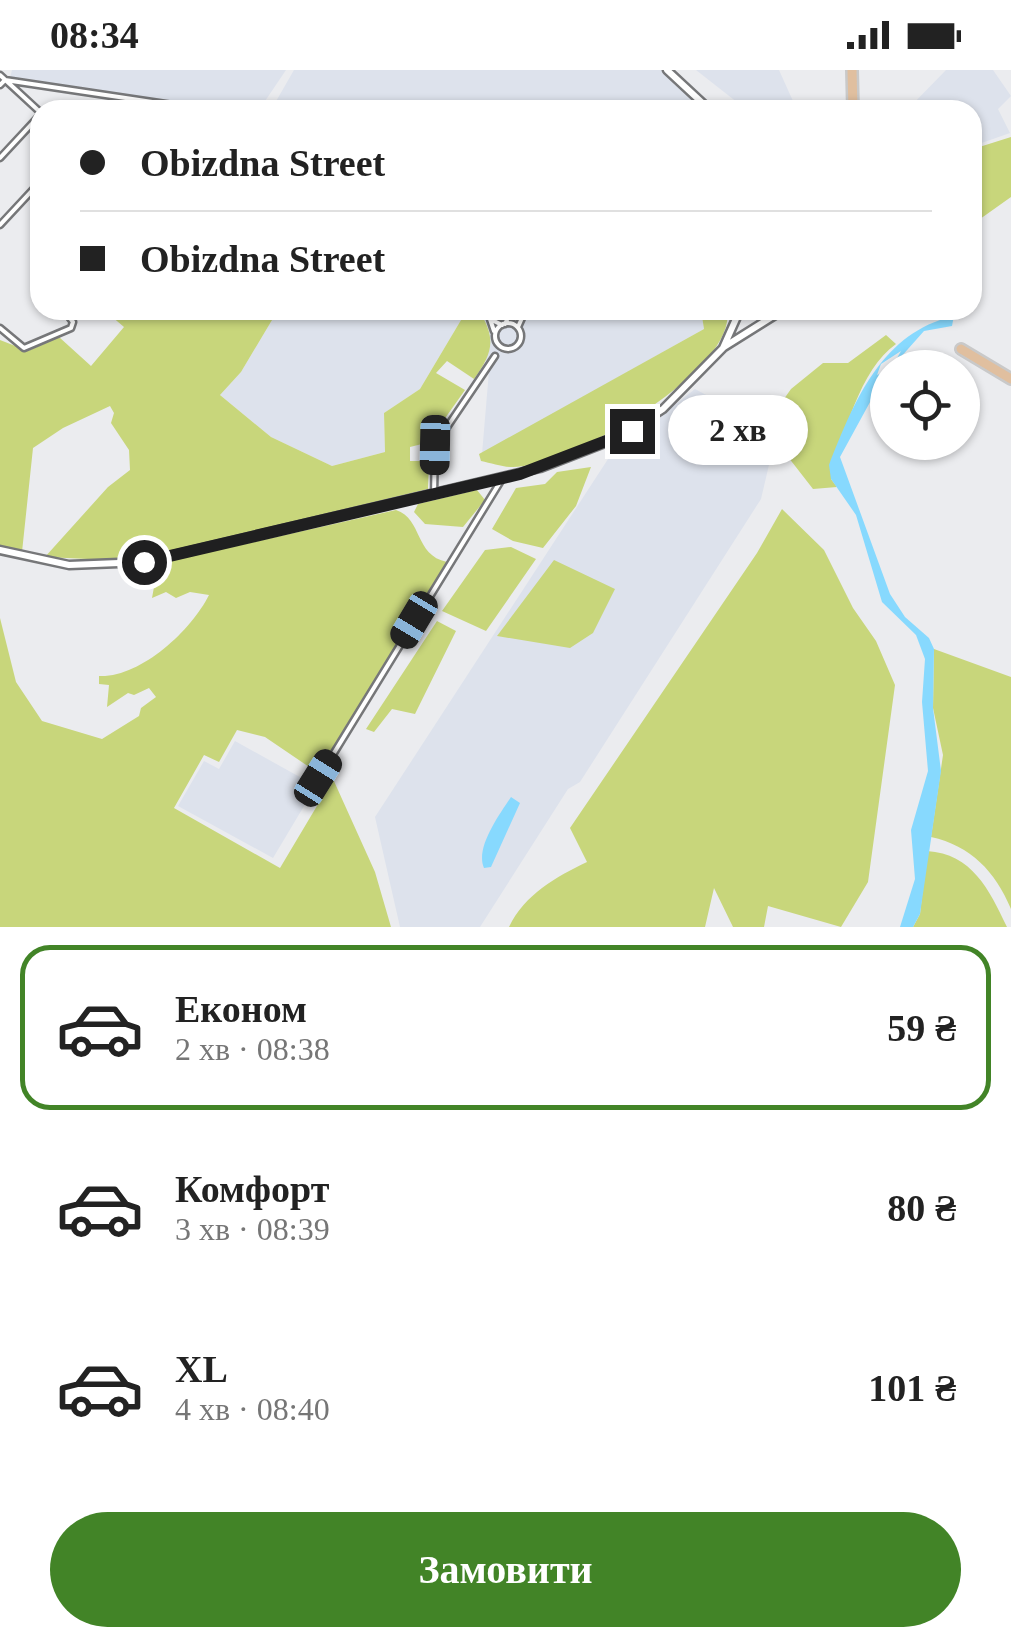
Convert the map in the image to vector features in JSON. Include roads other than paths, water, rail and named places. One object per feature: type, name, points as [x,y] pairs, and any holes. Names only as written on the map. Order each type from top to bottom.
[{"type":"main road","points":[[667,70],[699,100]]},
{"type":"main road","points":[[852,70],[853,100]]},
{"type":"main road","points":[[723,348],[734,320]]},
{"type":"main road","points":[[0,550],[69,564],[134,564],[502,479],[620,436],[663,409],[723,348],[768,320]]},
{"type":"main road","points":[[980,361],[1011,379]]},
{"type":"street","points":[[0,85],[2,77]]},
{"type":"street","points":[[2,77],[144,100]]},
{"type":"street","points":[[2,77],[30,104]]},
{"type":"street","points":[[0,158],[30,124]]},
{"type":"street","points":[[0,225],[30,193]]},
{"type":"street","points":[[0,328],[24,348],[71,328],[72,320]]},
{"type":"street","points":[[434,495],[435,445],[495,356],[497,343],[490,320]]},
{"type":"street","points":[[493,320],[518,328]]},
{"type":"street","points":[[494,335],[517,320]]},
{"type":"street","points":[[495,356],[520,342],[521,320]]},
{"type":"street","points":[[497,343],[508,350]]},
{"type":"street","points":[[318,778],[502,479]]},
{"type":"water","points":[[940,320],[953,320],[952,326],[924,331],[907,350],[893,350]]},
{"type":"water","points":[[870,379],[870,402],[840,457],[890,594],[934,649],[933,708],[941,771],[920,914],[913,927],[900,927],[915,879],[911,830],[928,771],[922,702],[925,659],[916,635],[882,602],[856,515],[831,479],[829,465]]},
{"type":"water","points":[[511,797],[520,803],[491,867],[484,868],[485,841]]}]
